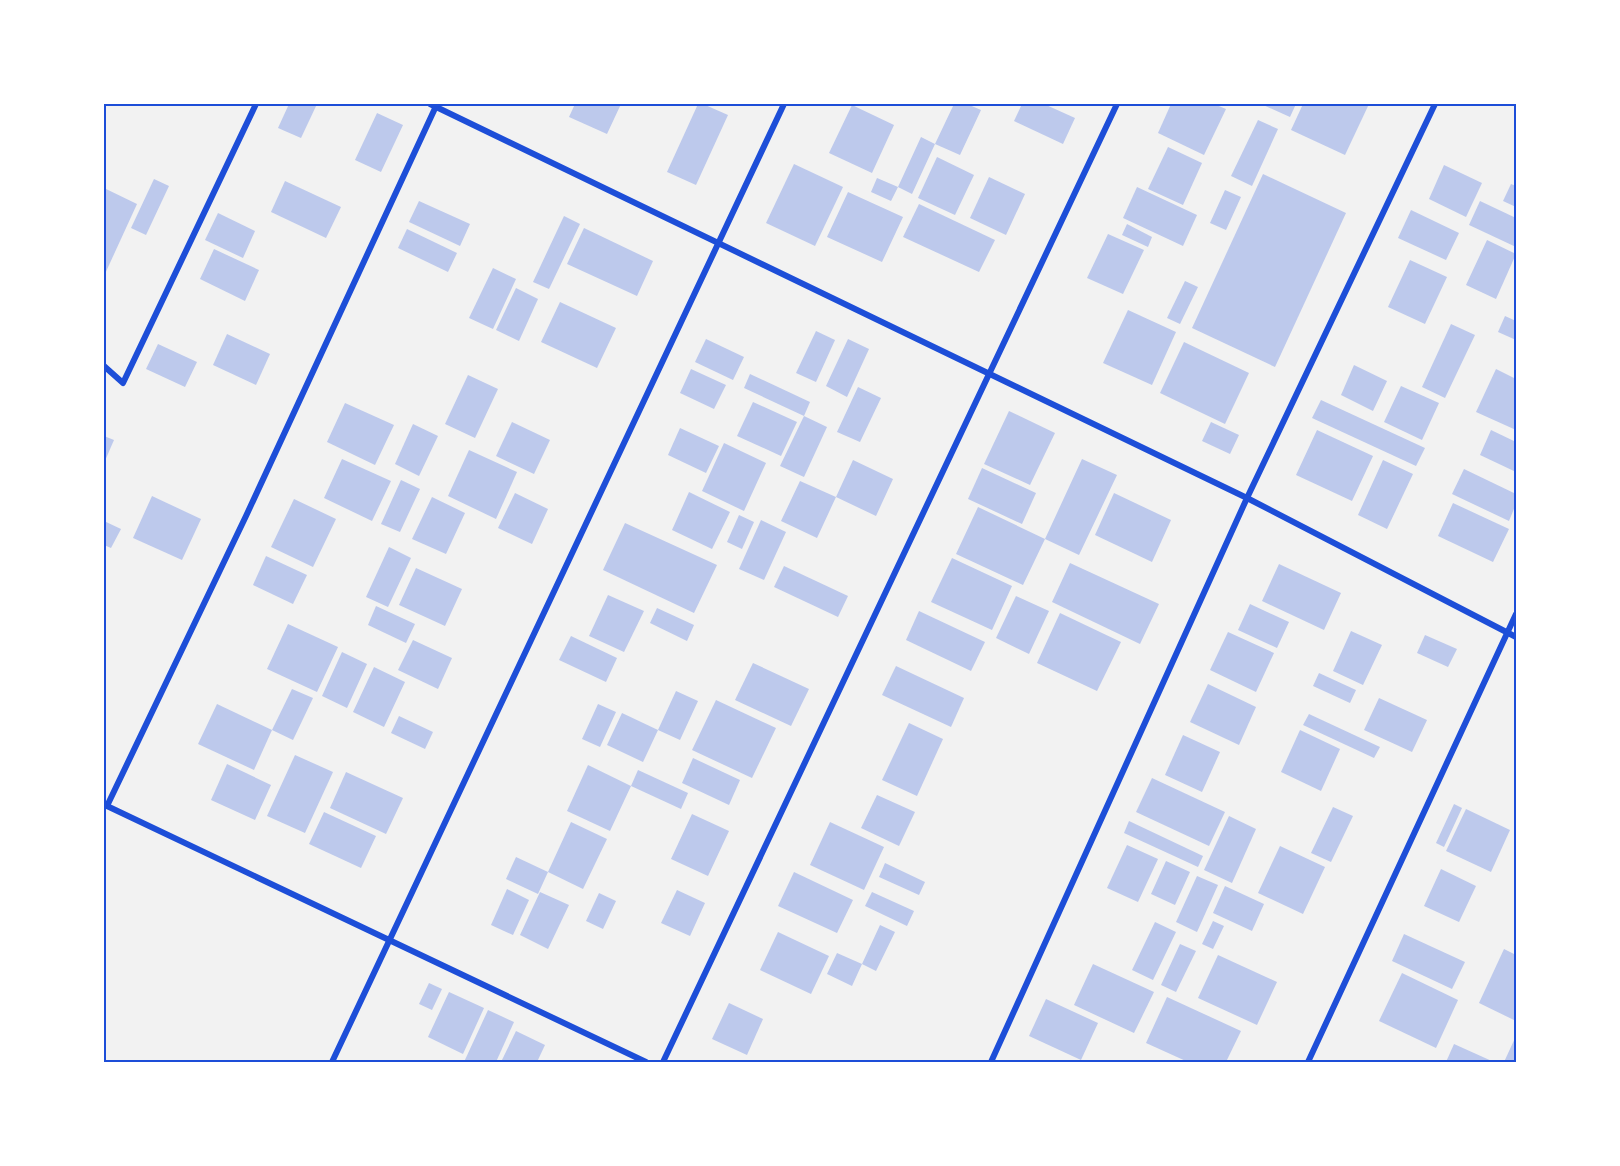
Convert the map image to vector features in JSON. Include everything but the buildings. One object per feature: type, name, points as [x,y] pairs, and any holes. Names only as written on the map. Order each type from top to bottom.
[{"type":"street","points":[[104,366],[123,383],[256,104]]},
{"type":"street","points":[[646,1062],[389,942],[107,806],[246,516],[435,104],[987,374],[1247,498],[1516,637]]},
{"type":"street","points":[[332,1062],[784,104]]},
{"type":"street","points":[[663,1062],[987,374],[1117,104]]},
{"type":"street","points":[[991,1062],[1247,498],[1435,104]]},
{"type":"street","points":[[1308,1062],[1516,614]]}]
